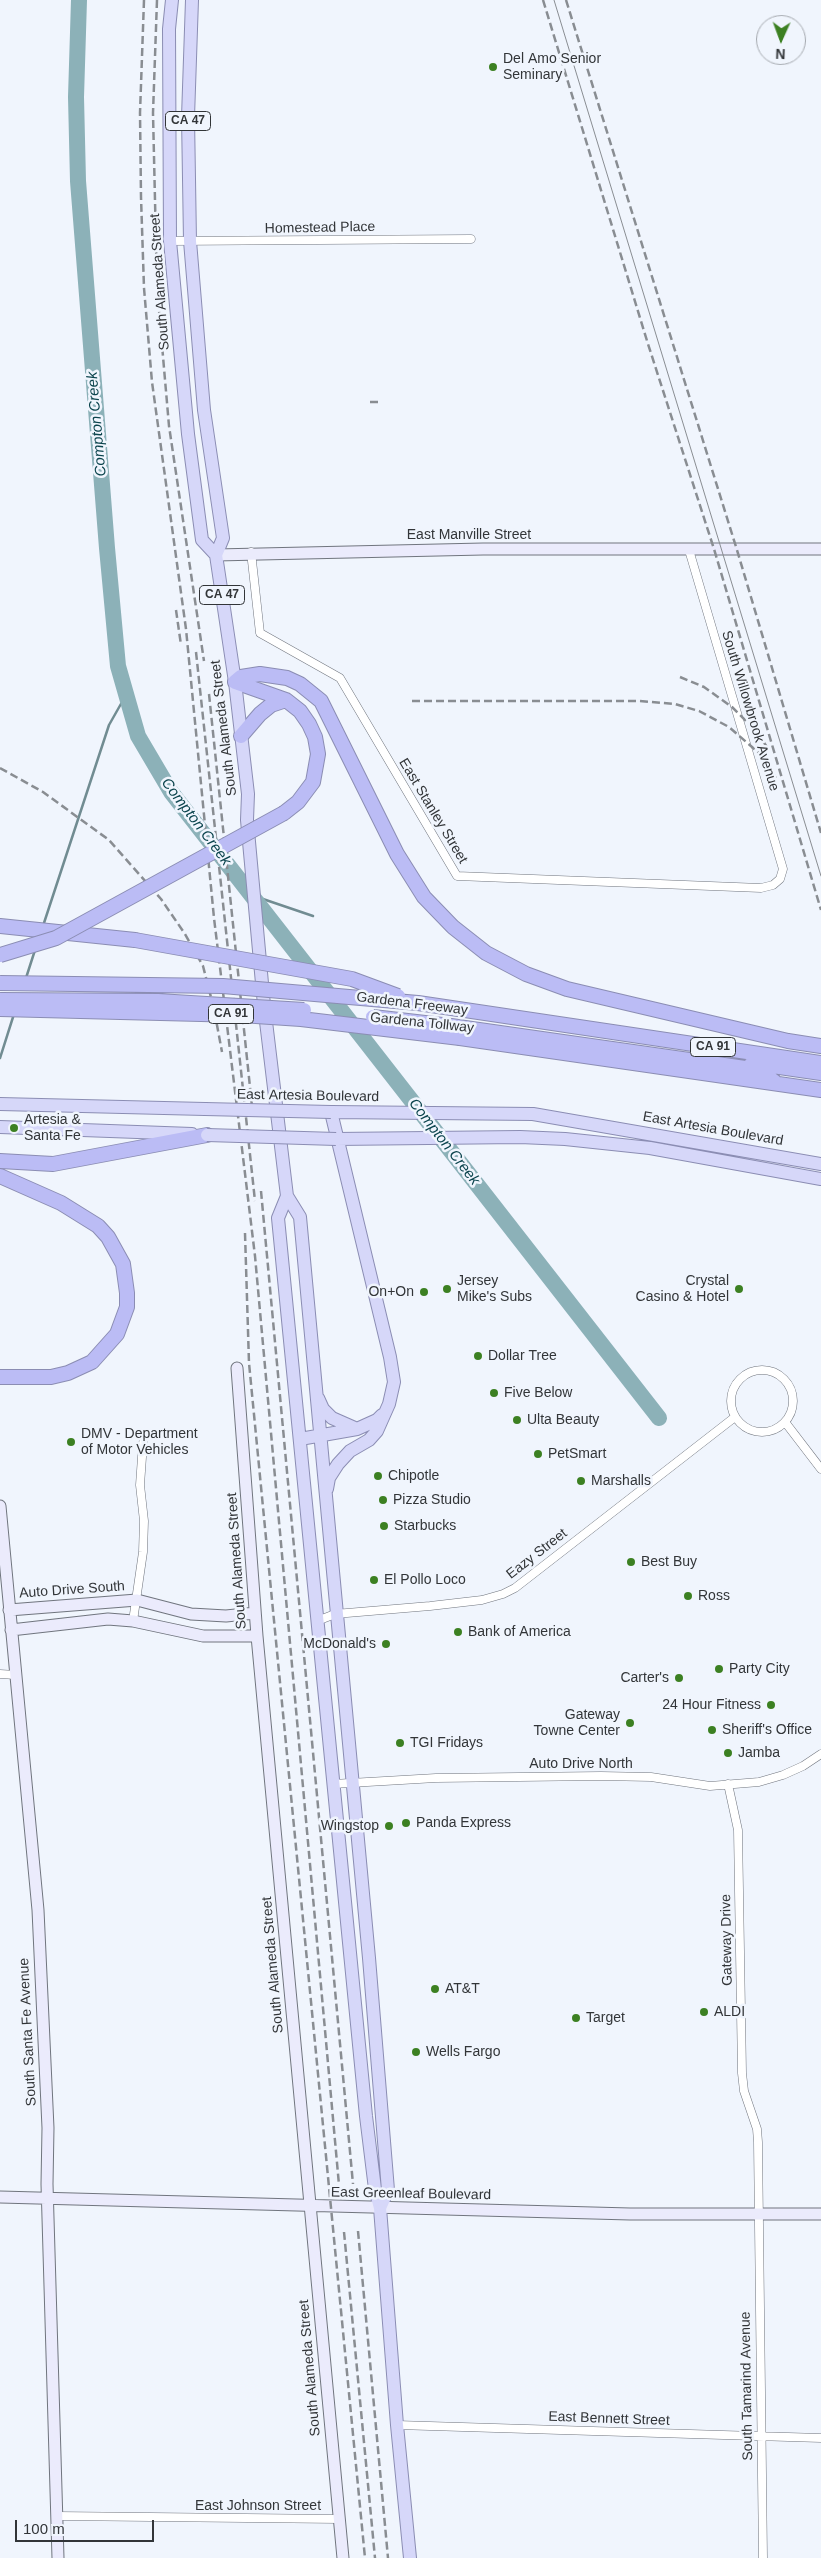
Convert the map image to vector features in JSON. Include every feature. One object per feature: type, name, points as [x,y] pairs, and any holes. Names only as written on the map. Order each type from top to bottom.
[{"type":"highway","points":[[235,682],[242,677],[274,674],[300,684],[321,701],[397,854],[424,897],[453,927],[486,953],[526,974],[567,989],[788,1041],[821,1046]]},
{"type":"highway","points":[[0,955],[56,938],[284,813],[298,802],[313,782],[318,754],[310,724],[300,711],[286,700],[235,682]]},
{"type":"highway","points":[[242,736],[261,713],[271,705],[286,700]]},
{"type":"highway","points":[[0,926],[134,940],[352,979],[418,1003]]},
{"type":"highway","name":"Gardena Freeway","points":[[0,983],[223,986],[418,1003],[821,1063]]},
{"type":"highway","name":"Gardena Tollway","points":[[0,1000],[158,1001],[271,1007],[452,1026],[759,1070],[778,1084]]},
{"type":"highway","name":"Gardena Freeway","points":[[0,1010],[241,1015],[301,1019],[460,1038],[821,1090]]},
{"type":"highway","points":[[552,1023],[570,1036],[821,1073]]},
{"type":"highway","points":[[4,1162],[53,1164],[207,1135]]},
{"type":"highway","points":[[0,1377],[51,1377],[68,1373],[92,1362],[117,1334],[127,1307],[127,1277],[123,1264],[108,1237],[98,1226],[80,1214],[5,1178]]},
{"type":"main road","name":"South Alameda Street","points":[[172,0],[170,29],[170,241],[188,434],[202,540],[216,555]]},
{"type":"main road","name":"South Alameda Street","points":[[192,0],[188,117],[190,241],[204,410],[223,538],[216,555],[235,682],[248,794],[247,820],[264,1005],[286,1196],[278,1218],[366,2116],[374,2189],[380,2208],[397,2425],[410,2558]]},
{"type":"main road","name":"East Artesia Boulevard","points":[[0,1104],[331,1112],[533,1114],[821,1164]]},
{"type":"main road","points":[[325,1496],[329,1478],[338,1464],[350,1451],[368,1440],[377,1430],[392,1393],[393,1369],[337,1145],[331,1112]]},
{"type":"main road","points":[[0,1128],[207,1135],[337,1145],[520,1137],[629,1145],[821,1180]]},
{"type":"main road","points":[[629,1145],[631,1130]]},
{"type":"main road","points":[[798,1175],[799,1160]]},
{"type":"main road","name":"South Alameda Street","points":[[286,1196],[300,1216],[335,1614],[382,2105],[388,2190],[380,2208]]},
{"type":"main road","points":[[315,1394],[323,1409],[332,1418],[357,1429]]},
{"type":"main road","points":[[300,1439],[357,1429],[377,1420],[384,1413]]},
{"type":"street","name":"Homestead Place","points":[[170,241],[471,239]]},
{"type":"street","name":"East Manville Street","points":[[216,555],[251,552],[482,549],[821,549]]},
{"type":"street","name":"South Willowbrook Avenue","points":[[689,550],[784,868],[780,879]]},
{"type":"street","name":"East Stanley Street","points":[[251,552],[260,633],[340,678],[457,876],[761,888],[773,885],[780,879]]},
{"type":"street","name":"South Alameda Street","points":[[237,1368],[257,1636],[343,2558]]},
{"type":"street","points":[[767,1370],[785,1379],[792,1390],[793,1404],[785,1422],[776,1429],[759,1432],[743,1426],[735,1417],[730,1400],[737,1382],[747,1373],[767,1370]]},
{"type":"street","name":"Eazy Street","points":[[317,1621],[335,1614],[482,1600],[503,1594],[515,1588],[735,1417]]},
{"type":"street","points":[[785,1422],[821,1469]]},
{"type":"street","points":[[133,1621],[143,1552],[144,1521],[140,1485],[143,1443]]},
{"type":"street","name":"South Santa Fe Avenue","points":[[0,1506],[38,1910],[48,2128],[48,2198],[58,2558]]},
{"type":"street","name":"Auto Drive South","points":[[9,1610],[137,1600],[192,1614],[226,1616],[256,1613]]},
{"type":"street","points":[[11,1630],[108,1619],[133,1621],[203,1636],[257,1636]]},
{"type":"street","points":[[0,1674],[16,1675]]},
{"type":"street","name":"Auto Drive North","points":[[333,1784],[436,1778],[601,1776],[651,1777],[710,1786],[759,1782],[783,1775],[803,1766],[821,1754]]},
{"type":"street","name":"Gateway Drive","points":[[728,1784],[738,1830],[742,2073],[744,2091],[757,2129],[757,2214]]},
{"type":"street","name":"East Greenleaf Boulevard","points":[[0,2197],[380,2208],[821,2214]]},
{"type":"street","name":"South Tamarind Avenue","points":[[757,2214],[763,2558]]},
{"type":"street","name":"East Bennett Street","points":[[397,2425],[821,2438]]},
{"type":"street","name":"East Johnson Street","points":[[58,2516],[339,2519]]},
{"type":"waterway","name":"Compton Creek","points":[[79,0],[76,97],[78,181],[107,548],[118,666],[138,736],[171,792],[659,1418]]},
{"type":"waterway","points":[[43,926],[109,725],[126,695]]},
{"type":"waterway","points":[[260,898],[313,916]]},
{"type":"waterway","points":[[26,978],[35,950]]},
{"type":"waterway","points":[[0,1058],[14,1014]]},
{"type":"tram line","points":[[554,0],[821,876]]},
{"type":"railway","points":[[144,0],[140,113],[141,197],[144,288],[152,382],[186,629],[214,918],[255,1256],[339,2185]]},
{"type":"railway","points":[[157,0],[153,113],[157,287],[169,426],[204,661]]},
{"type":"railway","points":[[543,0],[648,344],[714,549],[821,910]]},
{"type":"railway","points":[[566,0],[737,550],[821,833]]},
{"type":"railway","points":[[370,402],[381,402]]},
{"type":"railway","points":[[176,610],[181,645]]},
{"type":"railway","points":[[196,652],[255,1201]]},
{"type":"railway","points":[[680,677],[704,687],[732,707],[756,731],[769,750]]},
{"type":"railway","points":[[209,694],[253,1116]]},
{"type":"railway","points":[[412,701],[640,701],[675,704],[699,711],[729,727],[759,753],[778,781]]},
{"type":"railway","points":[[0,768],[43,792],[109,840],[161,899],[185,934],[203,966],[222,1052]]},
{"type":"railway","points":[[261,1191],[353,2184]]},
{"type":"railway","points":[[245,1233],[249,1363],[365,2558]]},
{"type":"railway","points":[[358,2231],[388,2558]]},
{"type":"railway","points":[[344,2232],[375,2558]]},
{"type":"place","name":"Del Amo Senior Seminary","points":[[493,67]]},
{"type":"place","name":"Artesia & Santa Fe","points":[[14,1128]]},
{"type":"place","name":"Jersey Mike's Subs","points":[[447,1289]]},
{"type":"place","name":"Crystal Casino & Hotel","points":[[739,1289]]},
{"type":"place","name":"On+On","points":[[424,1292]]},
{"type":"place","name":"Dollar Tree","points":[[478,1356]]},
{"type":"place","name":"Five Below","points":[[494,1393]]},
{"type":"place","name":"Ulta Beauty","points":[[517,1420]]},
{"type":"place","name":"DMV - Department of Motor Vehicles","points":[[71,1442]]},
{"type":"place","name":"PetSmart","points":[[538,1454]]},
{"type":"place","name":"Chipotle","points":[[378,1476]]},
{"type":"place","name":"Marshalls","points":[[581,1481]]},
{"type":"place","name":"Pizza Studio","points":[[383,1500]]},
{"type":"place","name":"Starbucks","points":[[384,1526]]},
{"type":"place","name":"Best Buy","points":[[631,1562]]},
{"type":"place","name":"El Pollo Loco","points":[[374,1580]]},
{"type":"place","name":"Ross","points":[[688,1596]]},
{"type":"place","name":"Bank of America","points":[[458,1632]]},
{"type":"place","name":"McDonald's","points":[[386,1644]]},
{"type":"place","name":"Party City","points":[[719,1669]]},
{"type":"place","name":"Carter's","points":[[679,1678]]},
{"type":"place","name":"24 Hour Fitness","points":[[771,1705]]},
{"type":"place","name":"Gateway Towne Center","points":[[630,1723]]},
{"type":"place","name":"Sheriff's Office","points":[[712,1730]]},
{"type":"place","name":"TGI Fridays","points":[[400,1743]]},
{"type":"place","name":"Jamba","points":[[728,1753]]},
{"type":"place","name":"Panda Express","points":[[406,1823]]},
{"type":"place","name":"Wingstop","points":[[389,1826]]},
{"type":"place","name":"AT&T","points":[[435,1989]]},
{"type":"place","name":"ALDI","points":[[704,2012]]},
{"type":"place","name":"Target","points":[[576,2018]]},
{"type":"place","name":"Wells Fargo","points":[[416,2052]]}]
